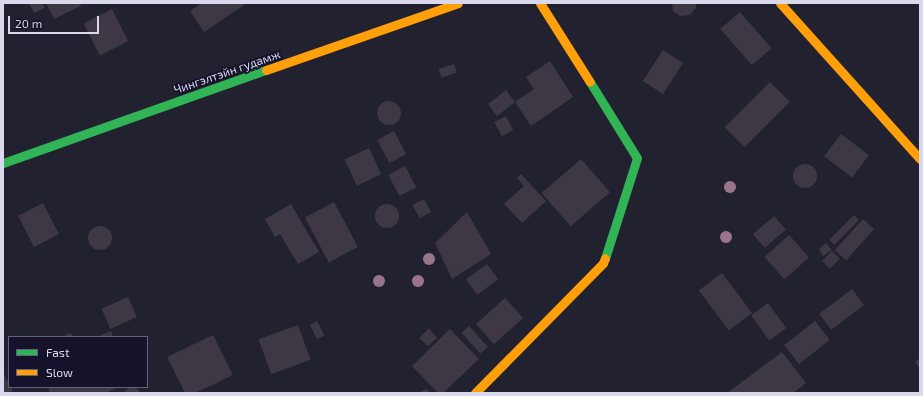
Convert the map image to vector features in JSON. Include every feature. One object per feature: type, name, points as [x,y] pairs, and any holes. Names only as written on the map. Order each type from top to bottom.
[{"type":"street","name":"Чингэлтэйн гудамж","points":[[3,163],[458,3]]},
{"type":"street","points":[[475,393],[603,263],[637,158],[540,3]]},
{"type":"street","points":[[780,3],[920,159]]},
{"type":"building","points":[[29,3],[42,3],[45,8],[34,13]]},
{"type":"building","points":[[46,3],[80,3],[81,6],[54,19]]},
{"type":"building","points":[[202,3],[243,3],[244,5],[204,32],[190,11]]},
{"type":"building","points":[[672,3],[696,3],[696,8],[690,15],[680,16],[673,11]]},
{"type":"building","points":[[112,9],[128,41],[100,56],[83,24]]},
{"type":"building","points":[[740,12],[771,48],[752,65],[720,29]]},
{"type":"building","points":[[663,50],[683,63],[663,94],[643,81]]},
{"type":"building","points":[[550,61],[573,97],[531,126],[515,102],[534,89],[526,77]]},
{"type":"building","points":[[454,64],[457,73],[442,78],[439,69]]},
{"type":"building","points":[[770,82],[790,102],[745,147],[725,127]]},
{"type":"building","points":[[506,90],[515,102],[497,116],[488,104]]},
{"type":"building","points":[[389,101],[398,104],[401,113],[398,122],[389,125],[380,122],[377,113],[380,104]]},
{"type":"building","points":[[506,116],[513,130],[502,136],[494,122]]},
{"type":"building","points":[[394,131],[406,154],[389,163],[377,140]]},
{"type":"building","points":[[841,134],[869,155],[852,177],[824,156]]},
{"type":"building","points":[[369,148],[381,174],[357,186],[345,159]]},
{"type":"building","points":[[581,159],[610,192],[571,226],[542,193]]},
{"type":"building","points":[[805,164],[814,167],[817,176],[814,185],[805,188],[796,185],[793,176],[796,167]]},
{"type":"building","points":[[405,166],[416,187],[399,196],[388,175]]},
{"type":"building","points":[[521,174],[546,201],[522,223],[504,204],[524,186],[517,178]]},
{"type":"building","points":[[424,199],[431,212],[420,218],[413,205]]},
{"type":"building","points":[[334,202],[358,247],[329,263],[305,217]]},
{"type":"building","points":[[43,203],[59,234],[34,247],[18,216]]},
{"type":"building","points":[[291,204],[319,252],[298,264],[280,234],[275,237],[265,219]]},
{"type":"building","points":[[387,204],[396,207],[399,216],[396,225],[387,228],[378,225],[375,216],[378,207]]},
{"type":"building","points":[[467,212],[491,254],[452,279],[435,243]]},
{"type":"building","points":[[854,215],[859,220],[834,245],[829,240]]},
{"type":"building","points":[[774,216],[786,230],[765,248],[753,234]]},
{"type":"building","points":[[863,219],[874,229],[846,260],[835,250]]},
{"type":"building","points":[[100,226],[109,229],[112,238],[109,247],[100,250],[91,247],[88,238],[91,229]]},
{"type":"building","points":[[789,235],[809,257],[785,279],[764,257]]},
{"type":"building","points":[[826,243],[832,250],[823,256],[819,249]]},
{"type":"building","points":[[832,251],[840,259],[830,269],[822,261]]},
{"type":"building","points":[[487,264],[498,279],[477,295],[466,279]]},
{"type":"building","points":[[722,273],[752,313],[729,330],[699,290]]},
{"type":"building","points":[[852,289],[864,305],[831,330],[819,314]]},
{"type":"building","points":[[128,297],[137,317],[110,329],[102,309]]},
{"type":"building","points":[[505,298],[523,318],[494,344],[476,324]]},
{"type":"building","points":[[768,303],[786,328],[769,340],[751,315]]},
{"type":"building","points":[[317,321],[324,335],[317,339],[310,325]]},
{"type":"building","points":[[815,321],[830,340],[799,364],[784,345]]},
{"type":"building","points":[[298,325],[311,360],[271,374],[259,339]]},
{"type":"building","points":[[469,326],[488,347],[480,353],[462,333]]},
{"type":"building","points":[[429,328],[437,338],[428,346],[419,338]]},
{"type":"building","points":[[450,329],[479,359],[443,393],[438,393],[412,366]]},
{"type":"building","points":[[111,331],[113,336],[99,336]]},
{"type":"building","points":[[71,333],[72,336],[64,336]]},
{"type":"building","points":[[213,335],[233,375],[195,393],[185,393],[167,357]]},
{"type":"building","points":[[782,352],[806,383],[793,393],[727,393]]},
{"type":"building","points":[[920,358],[920,369],[915,362]]},
{"type":"building","points":[[3,373],[8,382],[8,388],[11,388],[13,391],[3,393]]},
{"type":"building","points":[[48,388],[117,388],[105,393],[50,393]]},
{"type":"building","points":[[129,388],[137,388],[141,393],[122,393]]},
{"type":"building","points":[[427,389],[430,393],[417,393]]},
{"type":"traffic: fast","points":[[3,163],[266,70]]},
{"type":"traffic: fast","points":[[590,82],[637,158],[605,258]]},
{"type":"traffic: slow","points":[[266,70],[458,3]]},
{"type":"traffic: slow","points":[[540,3],[590,82]]},
{"type":"traffic: slow","points":[[780,3],[920,159]]},
{"type":"traffic: slow","points":[[475,393],[603,263],[605,258]]}]
